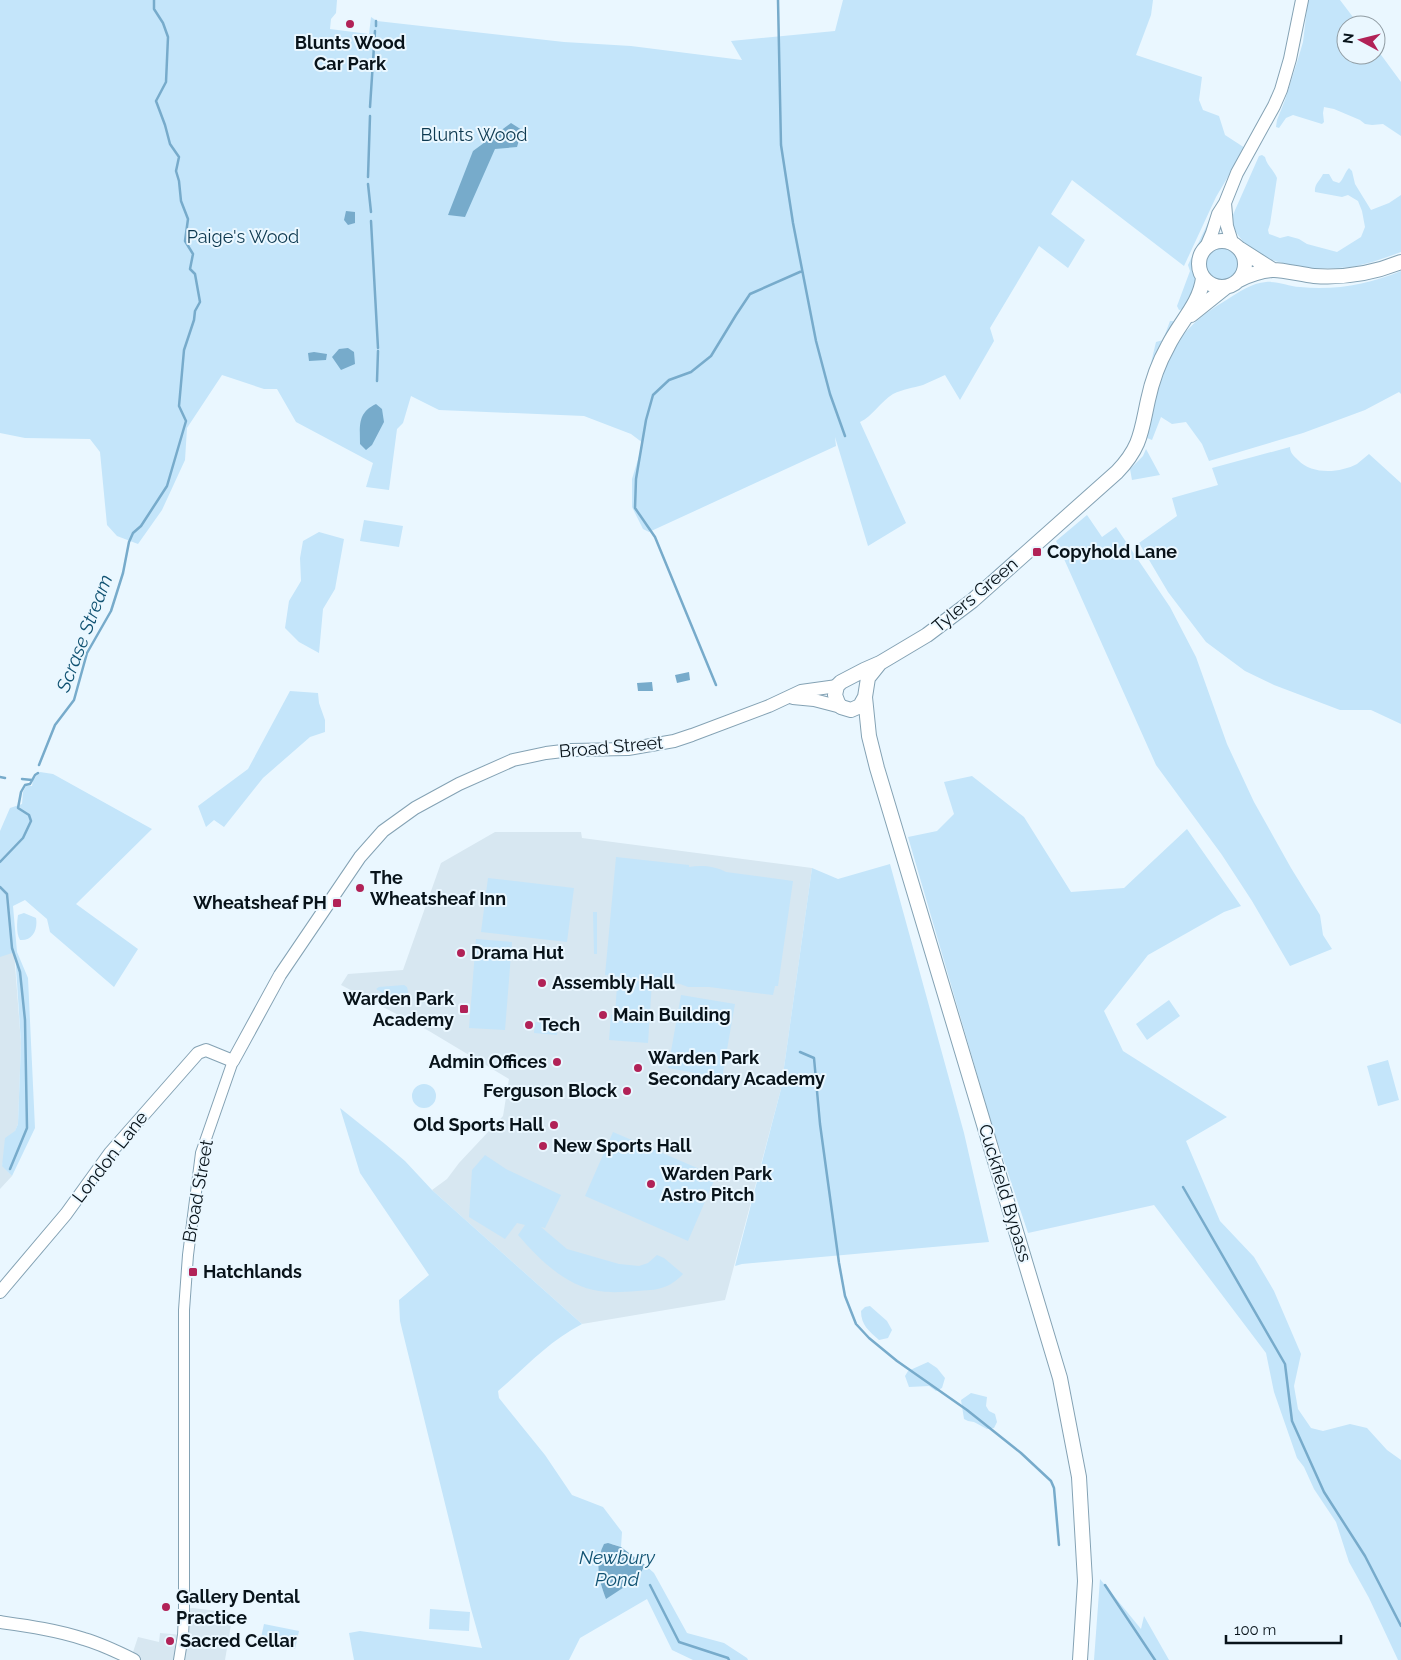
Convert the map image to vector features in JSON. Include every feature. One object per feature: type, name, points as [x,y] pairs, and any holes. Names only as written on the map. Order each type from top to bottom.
[{"type":"highway","points":[[1273,270],[1236,246],[1218,241],[1206,247],[1199,259],[1198,266],[1203,278],[1213,286],[1226,288],[1250,275],[1273,270],[1331,276],[1369,272],[1401,262]]},
{"type":"highway","points":[[1236,246],[1244,255],[1245,268],[1239,280]]},
{"type":"highway","name":"Tylers Green","points":[[842,683],[927,635],[972,601],[1118,472],[1129,460],[1143,431],[1149,394],[1160,363],[1174,334],[1197,299],[1203,278]]},
{"type":"highway","name":"Tylers Green","points":[[1184,319],[1226,288]]},
{"type":"highway","name":"Tylers Green","points":[[865,695],[868,678],[880,663]]},
{"type":"highway","points":[[851,679],[860,683],[865,695],[860,706],[856,709],[843,708],[838,704],[835,695],[842,683],[851,679]]},
{"type":"highway","name":"Cuckfield Bypass","points":[[865,695],[869,736],[877,768],[1060,1378],[1079,1477],[1085,1582],[1080,1660]]},
{"type":"highway","name":"Cuckfield Bypass","points":[[843,708],[854,714],[869,736]]},
{"type":"main road","points":[[1206,247],[1218,214],[1281,90],[1290,59],[1302,0]]},
{"type":"main road","points":[[1225,202],[1227,226],[1236,246]]},
{"type":"main road","name":"Tylers Green","points":[[732,720],[786,699],[801,691],[842,683]]},
{"type":"main road","name":"Tylers Green","points":[[786,699],[814,700],[843,708]]},
{"type":"main road","name":"Broad Street","points":[[233,1061],[280,975],[360,857],[383,831],[415,808],[513,760],[571,750],[628,749],[655,745],[692,735],[732,720]]},
{"type":"main road","name":"London Lane","points":[[0,1292],[66,1214],[110,1153],[198,1053],[206,1050],[233,1061]]},
{"type":"main road","points":[[0,1622],[83,1638],[134,1660]]},
{"type":"street","name":"Broad Street","points":[[179,1660],[184,1615],[184,1310],[188,1255],[201,1153],[233,1061]]},
{"type":"shaded area","name":"Warden Park Secondary Academy","points":[[495,832],[581,832],[582,838],[812,868],[781,1089],[725,1300],[582,1324],[432,1190],[447,1179],[459,1163],[503,1116],[509,1079],[429,1031],[341,985],[348,974],[403,970],[441,863]]},
{"type":"shaded area","points":[[0,900],[11,912],[21,1043],[18,1124],[2,1165],[12,1176],[0,1189]]},
{"type":"shaded area","points":[[193,1608],[233,1613],[225,1660],[134,1660],[131,1658],[138,1637],[159,1642],[160,1633],[183,1635],[184,1609]]},
{"type":"green space","points":[[0,0],[337,0],[336,13],[331,19],[330,29],[369,34],[371,17],[377,21],[564,42],[631,46],[742,60],[731,41],[835,31],[843,0],[1153,0],[1151,15],[1136,55],[1202,77],[1199,100],[1203,110],[1219,116],[1225,135],[1245,148],[1216,197],[1184,266],[1072,180],[1051,214],[1085,240],[1068,268],[1039,246],[990,328],[994,341],[960,400],[945,375],[923,385],[893,394],[860,422],[906,523],[868,546],[835,437],[836,446],[649,532],[643,529],[632,507],[632,479],[643,443],[631,434],[584,416],[439,410],[411,396],[403,423],[397,429],[389,490],[366,487],[373,463],[296,422],[277,389],[264,389],[222,375],[187,428],[185,460],[162,510],[138,544],[117,536],[107,525],[100,452],[90,439],[25,438],[0,433]]},
{"type":"green space","points":[[1308,0],[1340,0],[1351,15],[1336,15],[1336,65],[1386,65],[1386,62],[1401,82],[1401,136],[1383,124],[1365,124],[1334,109],[1324,107],[1324,122],[1322,124],[1293,115],[1286,118],[1279,128],[1276,127],[1303,42]]},
{"type":"green space","points":[[1262,155],[1277,178],[1268,230],[1269,234],[1280,238],[1288,236],[1299,239],[1307,244],[1337,252],[1361,237],[1365,227],[1358,201],[1348,195],[1342,197],[1315,192],[1316,185],[1323,174],[1329,174],[1333,181],[1339,183],[1349,168],[1352,171],[1355,184],[1371,210],[1389,203],[1401,195],[1401,252],[1355,266],[1320,268],[1304,267],[1274,260],[1248,246],[1237,233],[1232,217],[1259,156]]},
{"type":"green space","points":[[1214,210],[1202,242],[1193,259],[1197,287],[1184,309],[1179,310],[1177,306],[1190,271],[1188,265]]},
{"type":"green space","points":[[1223,247],[1235,252],[1240,264],[1235,276],[1223,281],[1211,276],[1206,264],[1211,252]]},
{"type":"green space","points":[[1401,271],[1401,394],[1399,392],[1365,410],[1303,433],[1209,461],[1202,444],[1186,422],[1172,424],[1161,417],[1152,440],[1147,438],[1156,394],[1168,357],[1178,341],[1207,313],[1241,291],[1261,283],[1275,282],[1313,288],[1339,287],[1377,280]]},
{"type":"green space","points":[[1170,321],[1174,323],[1144,392],[1156,342],[1163,340]]},
{"type":"green space","points":[[1290,447],[1292,454],[1304,465],[1326,471],[1350,467],[1369,454],[1401,483],[1401,724],[1371,710],[1340,710],[1274,685],[1245,671],[1206,642],[1168,592],[1139,543],[1177,516],[1172,498],[1218,485],[1212,468]]},
{"type":"green space","points":[[1146,449],[1160,475],[1132,480],[1130,469],[1143,456]]},
{"type":"green space","points":[[1087,515],[1102,537],[1116,527],[1170,607],[1196,657],[1227,744],[1254,802],[1320,915],[1323,935],[1332,949],[1290,966],[1252,901],[1222,855],[1156,765],[1056,541]]},
{"type":"green space","points":[[364,520],[403,526],[399,547],[360,541]]},
{"type":"green space","points":[[319,532],[344,539],[335,589],[323,609],[319,653],[299,642],[285,628],[289,601],[301,581],[300,558],[303,541]]},
{"type":"green space","points":[[290,691],[318,693],[319,703],[325,720],[325,732],[310,737],[263,778],[224,827],[214,820],[206,827],[198,806],[248,769]]},
{"type":"green space","points":[[40,772],[53,774],[152,829],[76,904],[138,949],[114,987],[50,932],[47,919],[25,900],[13,906],[17,952],[28,978],[35,1128],[12,1176],[2,1166],[5,1138],[15,1131],[18,1124],[21,1043],[15,952],[0,957],[0,831],[10,808],[22,804],[23,792],[26,786],[32,786],[33,780]]},
{"type":"green space","points":[[972,776],[1024,817],[1071,892],[1124,888],[1187,829],[1241,906],[1224,912],[1148,955],[1104,1011],[1123,1051],[1227,1117],[1186,1141],[1220,1221],[1254,1257],[1274,1291],[1301,1354],[1294,1386],[1298,1409],[1311,1428],[1323,1431],[1350,1424],[1367,1428],[1387,1450],[1401,1460],[1401,1660],[1398,1660],[1369,1598],[1349,1562],[1336,1522],[1314,1489],[1304,1467],[1297,1458],[1274,1392],[1266,1353],[1154,1205],[1028,1233],[991,1122],[908,837],[937,831],[954,814],[944,782]]},
{"type":"green space","points":[[616,857],[689,865],[689,867],[708,866],[726,872],[793,881],[778,986],[775,986],[773,995],[709,987],[688,987],[680,984],[605,975]]},
{"type":"green space","points":[[890,864],[964,1133],[989,1242],[735,1266],[781,1089],[812,868],[838,879]]},
{"type":"green space","points":[[488,878],[574,888],[567,942],[481,932]]},
{"type":"green space","points":[[593,912],[597,912],[597,954],[594,954]]},
{"type":"green space","points":[[24,913],[36,918],[36,926],[34,934],[28,939],[20,940],[17,931],[18,915]]},
{"type":"green space","points":[[476,939],[512,942],[505,1030],[469,1028]]},
{"type":"green space","points":[[622,980],[652,982],[648,1043],[609,1040],[611,1015],[615,1014],[617,986]]},
{"type":"green space","points":[[404,985],[407,987],[408,994],[406,998],[402,999],[391,997],[376,989],[379,987]]},
{"type":"green space","points":[[681,995],[735,1004],[722,1078],[668,1068]]},
{"type":"green space","points":[[1169,1000],[1180,1016],[1147,1040],[1136,1024]]},
{"type":"green space","points":[[535,1022],[558,1024],[557,1035],[534,1033]]},
{"type":"green space","points":[[1388,1060],[1399,1100],[1378,1106],[1367,1066]]},
{"type":"green space","points":[[424,1084],[429,1085],[435,1091],[435,1101],[429,1107],[424,1108],[419,1107],[413,1101],[412,1096],[413,1091],[419,1085]]},
{"type":"green space","points":[[340,1108],[405,1161],[432,1190],[582,1324],[548,1346],[498,1391],[499,1398],[545,1455],[572,1495],[603,1507],[622,1532],[621,1547],[612,1544],[601,1550],[599,1574],[606,1598],[638,1578],[645,1565],[654,1573],[687,1633],[724,1643],[748,1660],[693,1660],[672,1650],[647,1599],[580,1638],[569,1660],[354,1660],[349,1633],[360,1631],[482,1648],[400,1321],[399,1300],[429,1275],[360,1173]]},
{"type":"green space","name":"Warden Park Astro Pitch","points":[[613,1132],[716,1176],[688,1241],[585,1196]]},
{"type":"green space","points":[[485,1155],[506,1169],[561,1195],[545,1228],[541,1227],[567,1249],[619,1264],[639,1266],[648,1263],[657,1255],[664,1258],[683,1274],[668,1286],[651,1290],[604,1292],[575,1284],[544,1262],[518,1235],[525,1225],[517,1223],[505,1239],[469,1217],[472,1170]]},
{"type":"green space","points":[[870,1306],[887,1321],[892,1330],[888,1338],[879,1340],[864,1324],[861,1311],[865,1307]]},
{"type":"green space","points":[[928,1362],[937,1368],[945,1378],[942,1388],[936,1391],[929,1386],[909,1387],[905,1376],[908,1371]]},
{"type":"green space","points":[[971,1393],[987,1397],[986,1406],[989,1411],[995,1414],[997,1422],[994,1428],[987,1429],[964,1419],[961,1400]]},
{"type":"green space","points":[[1100,1579],[1141,1629],[1144,1616],[1169,1660],[1094,1660]]},
{"type":"green space","points":[[430,1609],[470,1612],[469,1631],[429,1629]]},
{"type":"green space","points":[[264,1624],[299,1631],[295,1649],[260,1642]]},
{"type":"water","points":[[511,123],[522,130],[517,147],[495,149],[465,217],[448,215],[473,151]]},
{"type":"water","points":[[346,211],[355,212],[355,223],[348,225],[344,220]]},
{"type":"water","points":[[348,348],[354,352],[355,364],[341,370],[332,357],[339,349]]},
{"type":"water","points":[[308,353],[327,354],[326,360],[309,361]]},
{"type":"water","points":[[376,404],[382,409],[384,422],[372,445],[366,450],[360,444],[361,421],[365,412]]},
{"type":"water","points":[[689,672],[690,680],[677,683],[675,675]]},
{"type":"water","points":[[652,682],[653,691],[638,691],[637,683]]},
{"type":"water","name":"Newbury Pond","points":[[608,1543],[621,1547],[645,1565],[638,1578],[606,1599],[601,1585],[598,1565],[604,1544]]},
{"type":"waterway","name":"Scrase Stream","points":[[39,765],[55,725],[74,700],[87,653],[111,611],[133,533],[141,526],[167,486],[186,421],[179,406],[184,350],[195,311],[200,302],[195,274],[190,269],[193,254],[185,241],[188,219],[181,201],[176,171],[179,157],[170,144],[156,101],[166,82],[168,37],[163,23],[154,9],[154,0]]},
{"type":"waterway","points":[[778,0],[781,145],[793,223],[816,341],[830,394],[845,436]]},
{"type":"waterway","points":[[376,21],[376,26]]},
{"type":"waterway","points":[[370,107],[375,31]]},
{"type":"waterway","points":[[368,177],[370,116]]},
{"type":"waterway","points":[[368,184],[371,212]]},
{"type":"waterway","points":[[371,221],[378,348]]},
{"type":"waterway","points":[[716,685],[655,537],[635,508],[636,479],[646,420],[653,395],[669,380],[691,372],[711,356],[750,294],[802,271]]},
{"type":"waterway","points":[[377,381],[378,351]]},
{"type":"waterway","name":"Scrase Stream","points":[[0,862],[23,838],[31,821],[29,815],[18,808],[21,792],[25,785],[30,784],[38,773]]},
{"type":"waterway","points":[[0,777],[5,778]]},
{"type":"waterway","points":[[22,779],[32,780]]},
{"type":"waterway","points":[[0,887],[7,894],[12,948],[20,972],[25,1020],[27,1128],[10,1169]]},
{"type":"waterway","points":[[800,1052],[814,1058],[820,1124],[839,1263],[845,1296],[856,1324],[869,1338],[897,1361],[967,1410],[1021,1453],[1051,1481],[1054,1488],[1059,1545]]},
{"type":"waterway","points":[[1183,1187],[1285,1364],[1292,1421],[1324,1492],[1365,1556],[1401,1626]]},
{"type":"waterway","points":[[650,1585],[679,1642],[728,1658],[729,1660]]},
{"type":"waterway","points":[[1105,1585],[1155,1660]]},
{"type":"place","name":"Blunts Wood Car Park","points":[[350,24]]},
{"type":"place","name":"Copyhold Lane","points":[[1037,552]]},
{"type":"place","name":"The Wheatsheaf Inn","points":[[360,888]]},
{"type":"place","name":"Wheatsheaf PH","points":[[337,903]]},
{"type":"place","name":"Drama Hut","points":[[461,953]]},
{"type":"place","name":"Assembly Hall","points":[[542,983]]},
{"type":"place","name":"Warden Park Academy","points":[[464,1009]]},
{"type":"place","name":"Main Building","points":[[603,1015]]},
{"type":"place","name":"Tech","points":[[529,1025]]},
{"type":"place","name":"Admin Offices","points":[[557,1062]]},
{"type":"place","name":"Warden Park Secondary Academy","points":[[638,1068]]},
{"type":"place","name":"Ferguson Block","points":[[627,1091]]},
{"type":"place","name":"Old Sports Hall","points":[[554,1125]]},
{"type":"place","name":"New Sports Hall","points":[[543,1146]]},
{"type":"place","name":"Warden Park Astro Pitch","points":[[651,1184]]},
{"type":"place","name":"Hatchlands","points":[[193,1272]]},
{"type":"place","name":"Gallery Dental Practice","points":[[166,1607]]},
{"type":"place","name":"Sacred Cellar","points":[[170,1641]]},
{"type":"park label","name":"Blunts Wood","points":[[474,135]]},
{"type":"park label","name":"Paige's Wood","points":[[243,237]]}]
